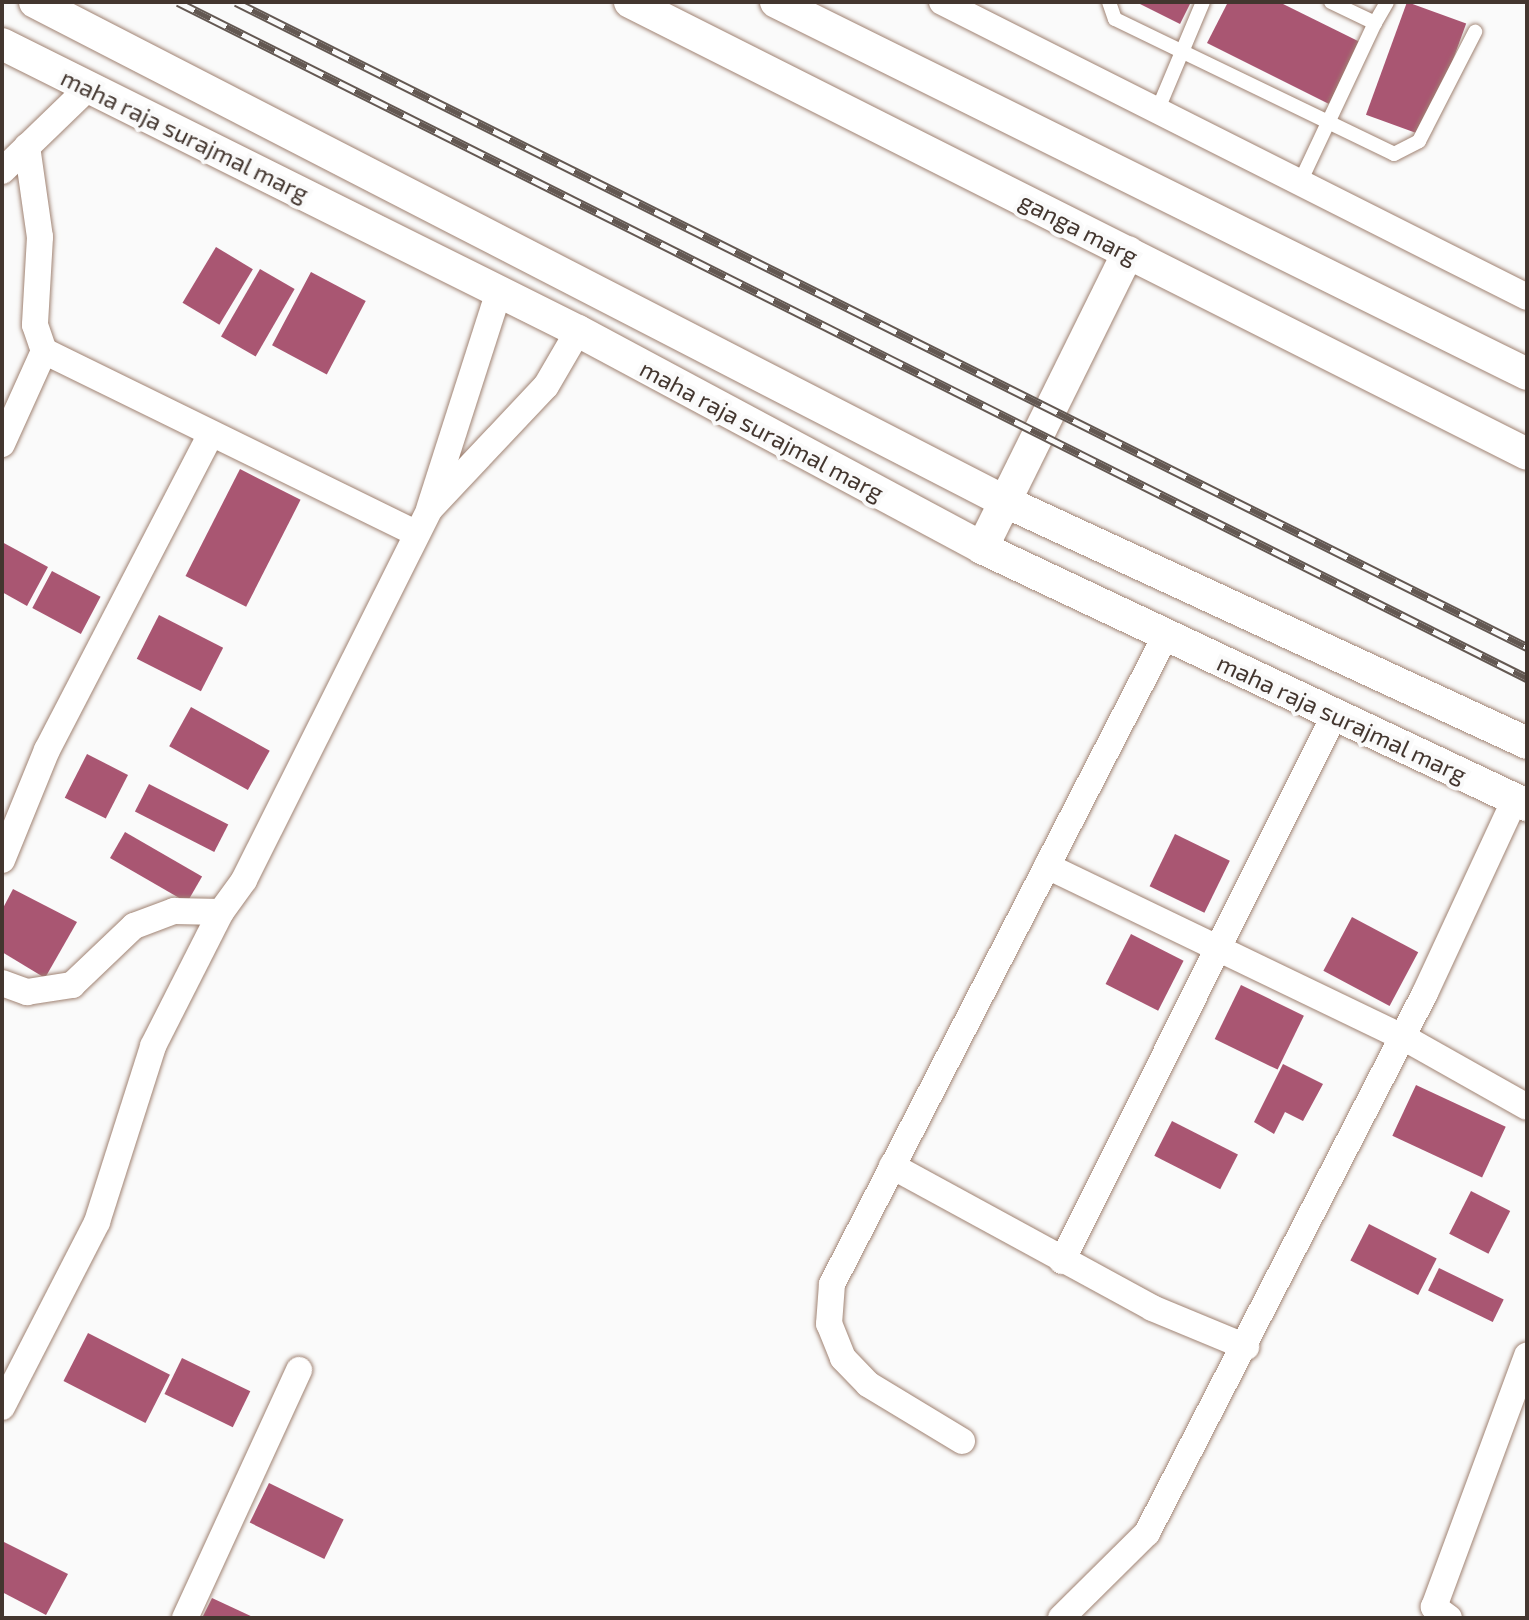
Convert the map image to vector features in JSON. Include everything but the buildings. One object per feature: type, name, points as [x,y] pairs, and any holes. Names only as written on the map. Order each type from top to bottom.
[{"type":"street","name":"maha raja surajmal marg","points":[[35,2],[1006,502],[1527,743]]},
{"type":"street","name":"ganga marg","points":[[630,2],[1527,454]]},
{"type":"street","points":[[776,2],[1527,374]]},
{"type":"street","points":[[942,2],[1302,178],[1527,297]]},
{"type":"street","name":"maha raja surajmal marg","points":[[2,44],[578,331],[982,548],[1521,802]]},
{"type":"street","points":[[2,171],[89,87]]},
{"type":"street","points":[[2,444],[44,351],[35,325],[40,237],[27,146]]},
{"type":"street","points":[[982,548],[1128,252]]},
{"type":"street","points":[[2,1407],[97,1222],[153,1046],[221,912],[244,880],[429,510],[499,291]]},
{"type":"street","points":[[429,510],[546,386],[578,331]]},
{"type":"street","points":[[44,351],[210,436],[417,534]]},
{"type":"street","points":[[2,860],[79,683],[210,436]]},
{"type":"street","points":[[962,1441],[868,1384],[843,1358],[829,1324],[832,1284],[1166,635]]},
{"type":"street","points":[[1062,1261],[1335,714]]},
{"type":"street","points":[[1061,1618],[1147,1533],[1246,1347],[1521,802]]},
{"type":"street","points":[[1047,866],[1403,1037],[1527,1107]]},
{"type":"street","points":[[2,983],[27,992],[72,985],[134,926],[174,911],[221,912]]},
{"type":"street","points":[[892,1166],[1062,1261],[1246,1347]]},
{"type":"street","points":[[1437,1614],[1527,1356]]},
{"type":"street","points":[[185,1618],[299,1370]]},
{"type":"lane","points":[[1109,2],[1115,19],[1378,152],[1409,151],[1475,32]]},
{"type":"lane","points":[[1158,109],[1203,2]]},
{"type":"lane","points":[[1331,2],[1375,23]]},
{"type":"lane","points":[[1302,178],[1387,2]]},
{"type":"railway","points":[[178,2],[1527,678]]},
{"type":"railway","points":[[236,2],[1527,647]]}]
